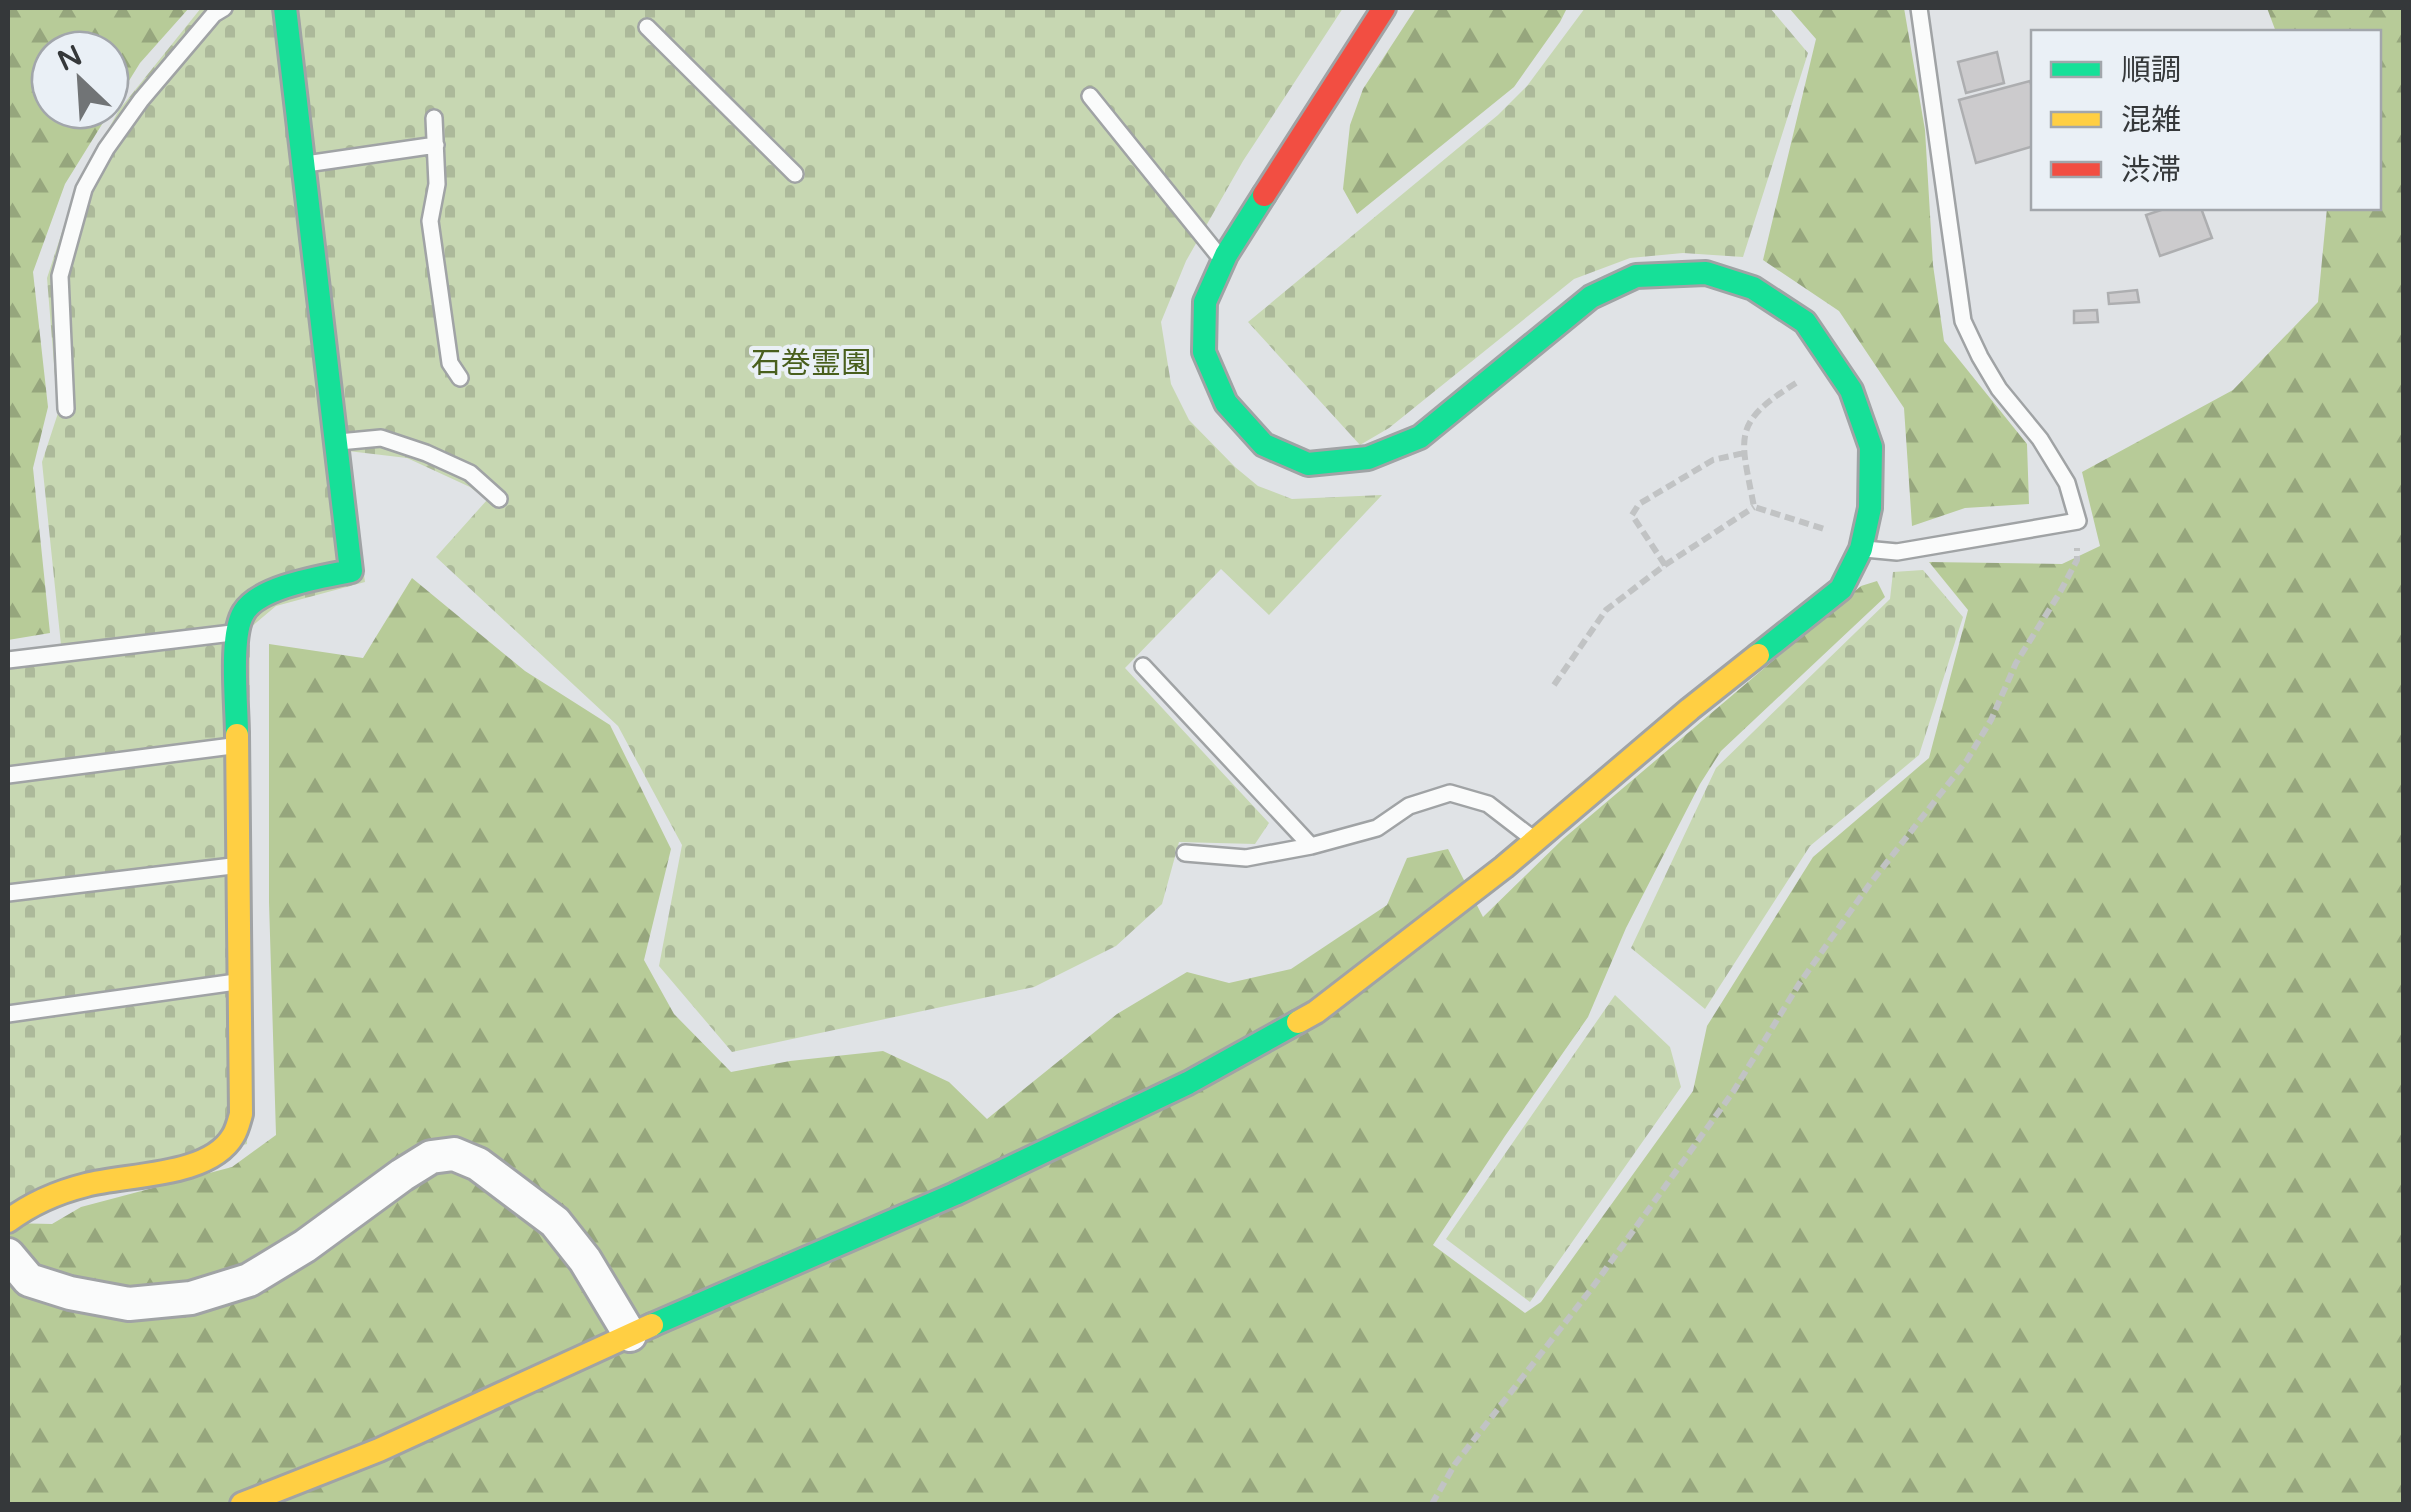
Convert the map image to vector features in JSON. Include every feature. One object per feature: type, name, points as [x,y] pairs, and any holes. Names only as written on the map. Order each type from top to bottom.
[{"type":"street","points":[[8,1221],[18,1212],[62,1191],[189,1166],[214,1156],[232,1140],[241,1114],[236,632],[246,608],[268,594],[350,571],[282,8]]},
{"type":"street","points":[[242,1504],[379,1450],[630,1334],[955,1194],[1188,1083],[1316,1012],[1535,841],[1841,588],[1861,549],[1870,508],[1871,447],[1851,390],[1805,322],[1753,288],[1706,273],[1636,276],[1591,297],[1420,436],[1368,458],[1308,464],[1264,445],[1226,403],[1204,352],[1205,302],[1224,262],[1384,8]]},
{"type":"street","points":[[8,1255],[29,1280],[70,1292],[128,1304],[190,1298],[249,1280],[305,1246],[431,1157],[454,1154],[478,1164],[555,1222],[585,1260],[630,1334]]},
{"type":"lane","points":[[66,409],[60,276],[84,188],[141,100],[214,14],[224,8]]},
{"type":"lane","points":[[1861,549],[1897,552],[2078,520],[2067,483],[2040,439],[2000,390],[1962,321],[1919,8]]},
{"type":"lane","points":[[647,27],[795,174]]},
{"type":"lane","points":[[1090,96],[1224,262]]},
{"type":"lane","points":[[434,118],[437,184],[430,221],[450,363],[460,378]]},
{"type":"lane","points":[[303,164],[436,145]]},
{"type":"lane","points":[[335,442],[381,438],[426,453],[470,473],[499,498]]},
{"type":"lane","points":[[8,660],[236,632]]},
{"type":"lane","points":[[1144,666],[1311,846]]},
{"type":"lane","points":[[8,775],[237,746]]},
{"type":"lane","points":[[1185,853],[1246,858],[1311,846],[1376,828],[1409,806],[1450,793],[1488,804],[1535,841]]},
{"type":"lane","points":[[8,893],[238,866]]},
{"type":"lane","points":[[8,1014],[239,981]]},
{"type":"path","points":[[1754,508],[1744,434],[1753,414],[1798,381]]},
{"type":"path","points":[[1665,565],[1632,515],[1639,504],[1713,460],[1744,453]]},
{"type":"path","points":[[1554,685],[1606,610],[1665,565],[1754,508],[1840,534]]},
{"type":"path","points":[[1432,1504],[1455,1464],[1592,1288],[1734,1092],[1799,984],[1869,885],[1967,760],[1991,720],[2016,663],[2077,560],[2078,520]]},
{"type":"green space","points":[[8,8],[189,8],[130,79],[130,30],[30,30],[30,130],[98,130],[65,184],[33,272],[48,407],[33,468],[50,633],[8,640]]},
{"type":"green space","name":"石巻霊園","points":[[201,8],[1343,8],[1243,161],[1186,261],[1161,322],[1171,384],[1189,420],[1258,486],[1292,499],[1382,495],[1269,615],[1221,569],[1125,668],[1269,823],[1255,844],[1179,842],[1162,904],[1116,946],[1034,987],[732,1052],[659,966],[682,845],[618,726],[436,557],[487,500],[470,487],[407,458],[348,451],[365,582],[276,606],[250,628],[247,1144],[8,1205],[8,653],[61,645],[42,462],[58,413],[47,278],[77,186],[108,130],[130,130],[130,96]]},
{"type":"green space","points":[[1416,8],[1567,8],[1514,87],[1357,214],[1343,189],[1350,125],[1363,89]]},
{"type":"green space","points":[[1585,8],[1770,8],[1808,53],[1743,257],[1683,253],[1630,258],[1574,279],[1389,428],[1360,445],[1248,322],[1498,115],[1527,86]]},
{"type":"green space","points":[[1789,8],[1904,8],[1925,130],[1933,265],[1944,341],[2027,444],[2029,504],[1965,508],[1912,526],[1904,408],[1839,311],[1763,260],[1816,39]]},
{"type":"green space","points":[[2267,8],[2403,8],[2403,1504],[8,1504],[8,1223],[52,1224],[81,1207],[232,1167],[276,1135],[269,902],[269,644],[363,658],[412,578],[525,671],[610,725],[671,849],[644,960],[674,1014],[731,1072],[883,1051],[949,1082],[987,1119],[1117,1014],[1187,972],[1229,983],[1291,969],[1387,905],[1407,858],[1448,849],[1483,917],[1563,839],[1861,586],[1877,581],[1885,597],[1721,751],[1626,928],[1588,1017],[1433,1245],[1525,1313],[1541,1302],[1693,1091],[1707,1026],[1813,857],[1929,758],[1968,610],[1929,562],[2062,564],[2100,546],[2082,472],[2233,390],[2318,302],[2327,210],[2381,210],[2381,30],[2275,30]]},
{"type":"green space","points":[[1923,570],[1963,617],[1919,755],[1810,846],[1705,1009],[1631,948],[1716,768],[1890,599],[1893,572]]},
{"type":"green space","points":[[1615,995],[1670,1047],[1681,1087],[1530,1302],[1446,1239]]},
{"type":"building","points":[[1997,52],[2004,83],[1966,93],[1958,62]]},
{"type":"building","points":[[2030,81],[2031,147],[1976,163],[1959,100]]},
{"type":"building","points":[[2161,210],[2202,210],[2212,238],[2160,256],[2146,215]]},
{"type":"building","points":[[2137,290],[2139,302],[2109,304],[2108,293]]},
{"type":"building","points":[[2097,310],[2098,322],[2074,323],[2074,311]]},
{"type":"traffic: fast","points":[[237,735],[235,653],[244,612],[278,589],[351,571],[285,8]]},
{"type":"traffic: fast","points":[[1264,195],[1226,255],[1205,302],[1204,352],[1226,403],[1264,445],[1308,464],[1368,458],[1420,437],[1591,297],[1636,276],[1706,273],[1753,288],[1805,322],[1851,390],[1871,447],[1870,508],[1861,549],[1841,589],[1758,655]]},
{"type":"traffic: fast","points":[[652,1325],[955,1194],[1188,1083],[1298,1022]]},
{"type":"traffic: slow","points":[[1298,1022],[1504,867],[1758,655]]},
{"type":"traffic: slow","points":[[8,1221],[36,1204],[76,1188],[187,1167],[222,1149],[236,1131],[241,1114],[237,735]]},
{"type":"traffic: slow","points":[[242,1504],[379,1450],[652,1325]]},
{"type":"traffic: jam","points":[[1264,195],[1384,8]]}]
